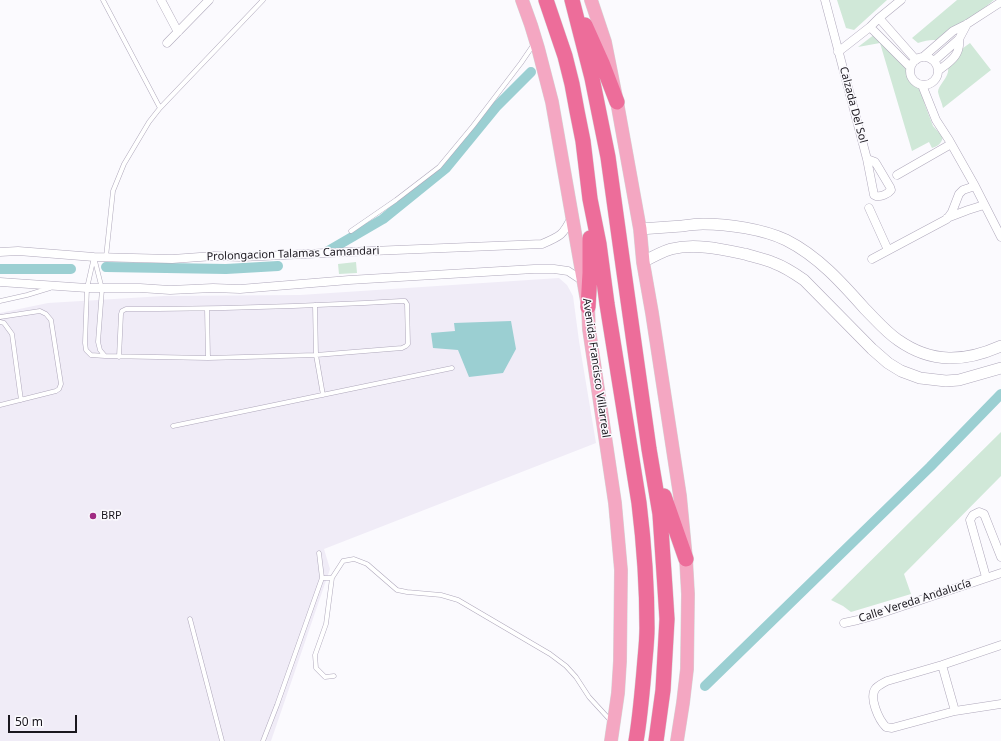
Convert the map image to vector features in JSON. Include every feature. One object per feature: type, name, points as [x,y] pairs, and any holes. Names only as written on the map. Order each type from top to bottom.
[{"type":"highway","name":"Avenida Francisco Villarreal","points":[[546,0],[565,56],[583,141],[590,199],[599,244],[643,535],[647,630],[640,724],[636,741]]},
{"type":"highway","points":[[572,0],[590,35],[617,102]]},
{"type":"highway","points":[[572,0],[592,78],[608,157],[649,449],[660,514],[667,619],[663,690],[656,741]]},
{"type":"highway","points":[[588,307],[590,273],[590,199]]},
{"type":"highway","points":[[649,449],[686,559]]},
{"type":"main road","name":"Avenida Francisco Villarreal","points":[[522,0],[536,41],[552,102],[588,307],[589,329],[615,503],[621,570],[620,661],[618,693],[611,741]]},
{"type":"main road","points":[[591,0],[605,42],[640,229],[680,496],[688,594],[687,668],[684,703],[677,741]]},
{"type":"main road","points":[[640,229],[703,224],[733,226],[763,232],[786,240],[810,255],[838,280],[897,340],[917,351],[942,358],[954,358],[970,357],[986,353],[1001,346]]},
{"type":"main road","points":[[644,262],[658,254],[672,249],[688,247],[709,248],[761,258],[773,262],[804,280],[872,349],[888,363],[901,371],[920,378],[946,381],[959,380],[1001,368]]},
{"type":"street","points":[[161,0],[178,32]]},
{"type":"street","points":[[167,44],[209,0]]},
{"type":"street","name":"Calzada Del Sol","points":[[825,0],[867,158]]},
{"type":"street","name":"Calzada Del Sol","points":[[838,52],[901,0]]},
{"type":"street","points":[[879,18],[920,58],[934,61],[938,71],[937,76],[931,83],[922,86],[917,84],[910,77],[909,72],[912,63],[920,58],[953,30],[968,24],[1001,2]]},
{"type":"street","points":[[934,61],[959,39],[968,24]]},
{"type":"street","points":[[870,27],[910,67]]},
{"type":"street","points":[[938,71],[959,52],[959,39]]},
{"type":"street","points":[[922,86],[933,115],[975,186],[1001,238]]},
{"type":"street","points":[[897,175],[951,144]]},
{"type":"street","points":[[947,218],[952,212],[959,194],[963,190],[975,186]]},
{"type":"street","points":[[872,259],[947,218],[984,205]]},
{"type":"street","points":[[869,208],[888,250]]},
{"type":"street","name":"Prolongacion Talamas Camandari","points":[[0,252],[18,251],[94,257],[166,259],[542,244],[558,238],[566,230],[572,216]]},
{"type":"street","points":[[0,282],[55,287],[102,289],[240,289],[534,269],[568,271],[583,281]]},
{"type":"street","name":"Calle Vereda Andalucía","points":[[986,577],[970,520],[973,514],[980,512],[984,514],[1001,557]]},
{"type":"street","name":"Calle Vereda Andalucía","points":[[844,623],[873,616],[1001,573]]},
{"type":"street","points":[[1001,646],[887,681],[875,689],[873,698],[880,719],[886,728],[892,728],[955,711],[1001,704]]},
{"type":"street","points":[[942,665],[955,711]]},
{"type":"lane","points":[[103,0],[160,108]]},
{"type":"lane","points":[[106,257],[113,191],[124,164],[149,122],[160,108],[264,0]]},
{"type":"lane","points":[[351,231],[396,200],[439,167],[473,126],[536,41]]},
{"type":"lane","points":[[94,257],[87,288],[85,343],[86,350],[91,355],[119,357],[208,358],[316,355],[402,348],[408,344],[407,304],[405,301],[315,306],[126,310],[122,311],[121,314],[119,357]]},
{"type":"lane","points":[[94,257],[102,289],[98,342],[100,350],[104,356]]},
{"type":"lane","points":[[0,301],[55,287]]},
{"type":"lane","points":[[315,306],[316,355],[324,395]]},
{"type":"lane","points":[[207,309],[208,358]]},
{"type":"lane","points":[[0,317],[40,310],[46,314],[51,320],[61,384],[59,389],[56,391],[0,405]]},
{"type":"lane","points":[[0,322],[4,324],[12,334],[21,400]]},
{"type":"lane","points":[[173,426],[452,368]]},
{"type":"lane","points":[[263,741],[280,698],[322,578],[319,553]]},
{"type":"lane","points":[[334,676],[325,677],[316,668],[315,655],[326,624],[332,578],[343,561],[354,559],[367,564],[397,590],[441,595],[458,600],[550,654],[566,666],[576,677],[589,697],[614,724]]},
{"type":"lane","points":[[322,578],[332,578]]},
{"type":"lane","points":[[190,619],[222,741]]},
{"type":"shaded area","points":[[559,278],[567,285],[573,296],[596,443],[324,549],[330,569],[271,741],[0,741],[0,313],[48,303],[164,296],[300,295]]},
{"type":"green space","points":[[837,0],[887,0],[854,30],[846,28]]},
{"type":"green space","points":[[957,0],[994,0],[943,41],[930,40],[918,43],[912,38]]},
{"type":"green space","points":[[875,34],[907,68],[911,81],[921,90],[933,126],[943,137],[940,143],[936,146],[932,148],[929,142],[912,151],[880,43],[858,47]]},
{"type":"green space","points":[[970,43],[991,70],[943,108],[938,92],[939,87],[946,78],[948,72],[948,59]]},
{"type":"green space","points":[[356,262],[357,273],[339,274],[338,264]]},
{"type":"green space","points":[[1001,432],[1001,476],[904,574],[911,594],[851,612],[831,600]]},
{"type":"water","points":[[511,321],[516,349],[503,373],[469,377],[458,350],[433,348],[431,333],[455,331],[454,323]]},
{"type":"waterway","points":[[328,251],[383,219],[446,168],[496,107],[531,72]]},
{"type":"waterway","points":[[106,267],[226,269],[278,266]]},
{"type":"waterway","points":[[0,269],[71,269]]},
{"type":"waterway","points":[[705,686],[930,467],[1001,394]]},
{"type":"place","name":"BRP","points":[[93,516]]}]
